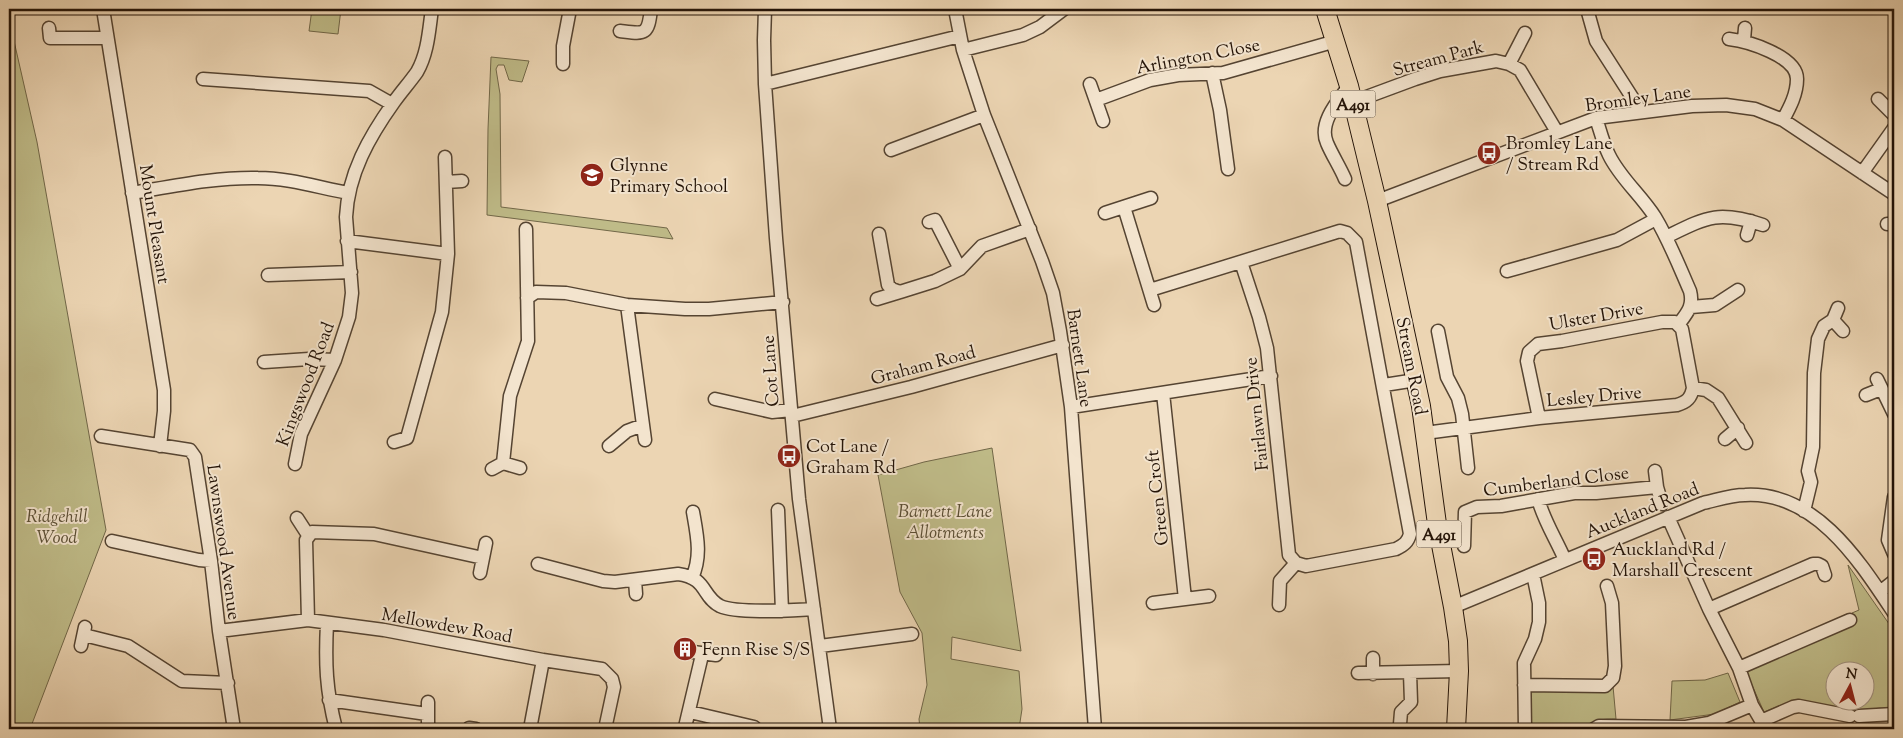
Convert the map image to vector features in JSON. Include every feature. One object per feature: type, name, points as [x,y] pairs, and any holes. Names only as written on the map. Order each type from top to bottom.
[{"type":"highway","name":"Stream Road","points":[[1325,9],[1351,94],[1377,201],[1416,380],[1437,524],[1458,641],[1459,671],[1456,729]]},
{"type":"street","name":"Mount Pleasant","points":[[103,9],[164,390],[160,446]]},
{"type":"street","name":"Kingswood Road","points":[[295,464],[301,434],[335,360],[349,317],[352,293],[346,218],[349,193],[361,155],[392,104],[417,71],[426,51],[432,9]]},
{"type":"street","points":[[563,64],[563,46],[570,9]]},
{"type":"street","points":[[620,31],[645,32],[649,27],[651,9]]},
{"type":"street","name":"Cot Lane","points":[[765,9],[765,84],[798,499],[820,646],[830,729]]},
{"type":"street","name":"Barnett Lane","points":[[955,9],[963,50],[984,115],[1030,229],[1052,292],[1063,345],[1071,407],[1095,729]]},
{"type":"street","points":[[963,50],[1024,35],[1040,27],[1064,9]]},
{"type":"street","points":[[1587,9],[1596,41],[1638,105],[1640,112]]},
{"type":"street","points":[[48,28],[50,38],[108,38]]},
{"type":"street","points":[[1509,64],[1525,33]]},
{"type":"street","points":[[1729,39],[1745,34],[1781,58],[1792,68],[1797,77],[1794,97],[1783,120]]},
{"type":"street","points":[[765,84],[960,36]]},
{"type":"street","name":"Arlington Close","points":[[1096,100],[1150,80],[1178,75],[1223,73],[1336,41]]},
{"type":"street","name":"Stream Park","points":[[1351,94],[1440,71],[1496,61],[1509,64],[1520,70],[1557,132]]},
{"type":"street","points":[[1212,74],[1220,110],[1228,169]]},
{"type":"street","points":[[203,79],[369,91],[392,104]]},
{"type":"street","points":[[1090,84],[1103,121]]},
{"type":"street","points":[[1345,179],[1337,160],[1326,142],[1325,134],[1330,114],[1351,94]]},
{"type":"street","points":[[1878,98],[1894,115]]},
{"type":"street","name":"Bromley Lane","points":[[1377,201],[1596,118],[1692,106],[1726,105],[1755,109],[1783,120],[1894,194]]},
{"type":"street","points":[[890,149],[984,115]]},
{"type":"street","points":[[1596,118],[1608,154],[1616,167],[1645,201],[1656,219],[1690,291],[1691,307],[1678,325],[1682,329],[1693,388],[1706,390],[1718,398],[1746,443]]},
{"type":"street","points":[[1862,173],[1894,128]]},
{"type":"street","points":[[394,442],[411,443],[442,312],[448,254],[445,157]]},
{"type":"street","points":[[132,193],[222,179],[260,178],[281,180],[349,193]]},
{"type":"street","points":[[446,182],[462,181]]},
{"type":"street","points":[[1105,212],[1151,198]]},
{"type":"street","points":[[1124,207],[1154,305]]},
{"type":"street","points":[[1666,237],[1693,224],[1723,216],[1735,216],[1763,225]]},
{"type":"street","points":[[1507,271],[1617,240],[1656,219]]},
{"type":"street","points":[[929,222],[935,220],[960,269]]},
{"type":"street","points":[[1747,234],[1751,221]]},
{"type":"street","points":[[877,299],[935,281],[960,269],[982,246],[1030,229]]},
{"type":"street","points":[[520,468],[498,466],[510,396],[528,341],[526,230]]},
{"type":"street","name":"Stream Road","points":[[1241,262],[1340,231],[1347,233],[1356,242],[1369,304],[1374,346],[1384,385],[1410,534],[1409,539],[1396,549],[1306,566],[1296,563]]},
{"type":"street","points":[[879,234],[888,285],[900,292]]},
{"type":"street","points":[[347,241],[448,254]]},
{"type":"street","points":[[1150,290],[1241,262]]},
{"type":"street","name":"Fairlawn Drive","points":[[1241,262],[1267,348],[1289,555],[1296,563]]},
{"type":"street","points":[[266,275],[351,272]]},
{"type":"street","points":[[527,298],[536,292],[566,293],[627,305],[685,310],[783,302]]},
{"type":"street","points":[[1691,307],[1715,305],[1737,296]]},
{"type":"street","points":[[627,305],[645,440]]},
{"type":"street","points":[[1804,511],[1811,482],[1808,471],[1813,447],[1814,373],[1818,339],[1824,326],[1835,314],[1843,331]]},
{"type":"street","name":"Ulster Drive","points":[[1539,418],[1527,361],[1529,352],[1538,344],[1662,322],[1675,322],[1678,325]]},
{"type":"street","name":"Stream Road","points":[[1438,331],[1447,377],[1458,398],[1465,428],[1468,468]]},
{"type":"street","name":"Graham Road","points":[[715,400],[730,398],[772,412],[791,413],[911,386],[1063,345]]},
{"type":"street","points":[[263,363],[308,359],[335,360]]},
{"type":"street","points":[[1071,407],[1271,376]]},
{"type":"street","points":[[1384,385],[1416,380]]},
{"type":"street","points":[[1866,395],[1879,384],[1894,414]]},
{"type":"street","name":"Lesley Drive","points":[[1425,433],[1539,418],[1677,406],[1684,403],[1690,397],[1693,388]]},
{"type":"street","name":"Green Croft","points":[[1163,393],[1185,599]]},
{"type":"street","points":[[609,446],[627,431],[643,425]]},
{"type":"street","points":[[1725,438],[1738,428]]},
{"type":"street","name":"Lawnswood Avenue","points":[[101,434],[190,450],[195,457],[234,729]]},
{"type":"street","points":[[1655,471],[1662,504]]},
{"type":"street","name":"Cumberland Close","points":[[1464,546],[1460,509],[1502,506],[1574,493],[1596,493],[1657,487]]},
{"type":"street","name":"Auckland Road","points":[[1453,607],[1703,502],[1745,494],[1782,500],[1826,525],[1844,544],[1894,613]]},
{"type":"street","points":[[1894,497],[1888,535],[1890,548],[1894,554]]},
{"type":"street","points":[[1538,499],[1542,515],[1558,542],[1565,560]]},
{"type":"street","points":[[778,510],[782,611]]},
{"type":"street","points":[[692,578],[697,568],[699,550],[693,512]]},
{"type":"street","points":[[1668,517],[1709,609],[1739,668],[1752,706],[1764,725],[1793,707],[1799,706],[1855,716],[1894,714]]},
{"type":"street","points":[[297,518],[308,535]]},
{"type":"street","points":[[308,620],[306,540],[312,532],[374,534],[482,558]]},
{"type":"street","points":[[113,540],[199,560],[211,561]]},
{"type":"street","points":[[480,573],[486,543]]},
{"type":"street","points":[[1278,605],[1280,581],[1296,563]]},
{"type":"street","points":[[538,564],[602,581],[635,580],[678,574],[692,578],[702,584],[712,601],[727,608],[782,611],[814,609]]},
{"type":"street","points":[[1709,609],[1813,564],[1822,566],[1825,575]]},
{"type":"street","points":[[1525,729],[1524,663],[1535,639],[1539,622],[1539,603],[1533,574]]},
{"type":"street","points":[[635,580],[636,594]]},
{"type":"street","points":[[1267,582],[1280,581]]},
{"type":"street","points":[[1880,592],[1894,581]]},
{"type":"street","points":[[1524,684],[1605,686],[1613,678],[1615,666],[1612,603],[1608,586]]},
{"type":"street","points":[[1154,603],[1209,596]]},
{"type":"street","name":"Mellowdew Road","points":[[219,630],[308,620],[384,630],[543,660],[602,669],[608,673],[614,687],[605,729]]},
{"type":"street","points":[[1739,668],[1850,620]]},
{"type":"street","points":[[327,622],[325,662],[329,700],[336,729]]},
{"type":"street","points":[[820,646],[912,634]]},
{"type":"street","points":[[83,636],[128,646],[182,681],[228,683]]},
{"type":"street","points":[[685,727],[690,712],[698,653],[716,656]]},
{"type":"street","points":[[1373,658],[1373,674]]},
{"type":"street","points":[[530,729],[543,660]]},
{"type":"street","points":[[1358,673],[1459,671]]},
{"type":"street","points":[[1388,714],[1401,718],[1411,702],[1410,673]]},
{"type":"street","points":[[329,700],[427,708],[428,729]]},
{"type":"street","points":[[1594,729],[1599,726],[1686,728],[1709,723],[1752,706]]},
{"type":"street","points":[[690,712],[756,729]]},
{"type":"green space","points":[[312,9],[341,9],[338,34],[309,31]]},
{"type":"green space","name":"Ridgehill Wood","points":[[9,19],[37,142],[106,530],[30,729],[9,729]]},
{"type":"green space","points":[[491,57],[529,61],[522,82],[509,80],[504,65],[498,65],[496,69],[500,94],[501,207],[667,228],[673,239],[487,215]]},
{"type":"green space","name":"Barnett Lane Allotments","points":[[992,448],[1021,651],[952,637],[951,659],[1019,671],[1022,709],[1019,729],[920,729],[919,719],[927,685],[922,633],[900,592],[878,475],[924,462]]},
{"type":"green space","points":[[1848,565],[1894,631],[1894,709],[1876,709],[1876,660],[1826,660],[1826,707],[1794,700],[1764,712],[1746,672],[1749,668],[1855,622],[1852,613],[1859,610]]},
{"type":"green space","points":[[1728,673],[1740,702],[1715,714],[1670,720],[1672,681],[1705,680]]},
{"type":"green space","points":[[1613,686],[1616,719],[1599,720],[1585,729],[1530,729],[1528,696],[1531,691]]},
{"type":"place","name":"Bromley Lane / Stream Rd","points":[[1489,153]]},
{"type":"place","name":"Glynne Primary School","points":[[592,175]]},
{"type":"place","name":"Cot Lane / Graham Rd","points":[[789,456]]},
{"type":"place","name":"Auckland Rd / Marshall Crescent","points":[[1594,559]]},
{"type":"place","name":"Fenn Rise S/S","points":[[685,649]]}]
